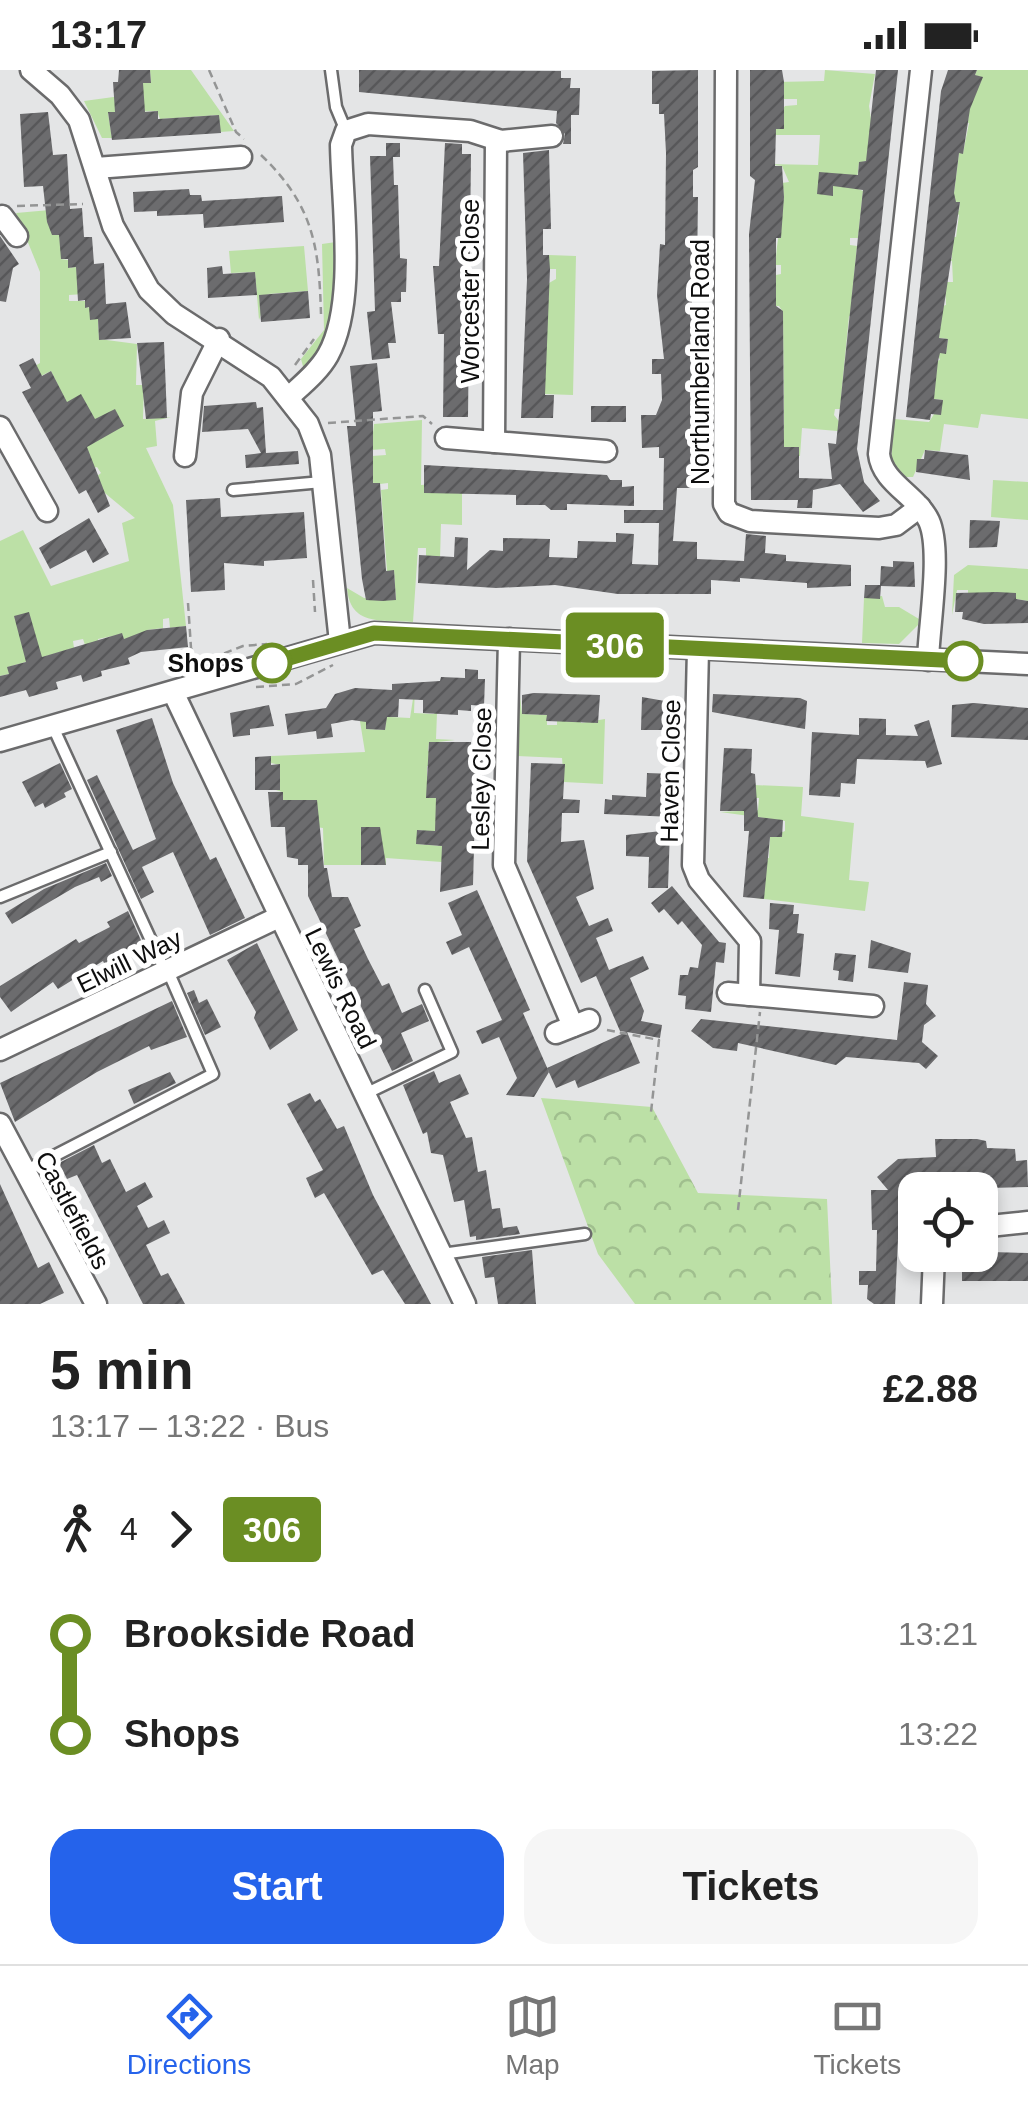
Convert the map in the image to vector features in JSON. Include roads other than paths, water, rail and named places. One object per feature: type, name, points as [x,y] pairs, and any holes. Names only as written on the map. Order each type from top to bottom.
[{"type":"street","points":[[31,70],[76,115],[128,256],[157,299],[296,391],[316,440],[342,650]]},
{"type":"street","name":"Northumberland Road","points":[[726,70],[724,504],[729,513],[750,521],[879,528],[896,526],[920,507]]},
{"type":"street","points":[[921,70],[879,454],[884,470],[920,507],[933,539],[928,660]]},
{"type":"street","points":[[296,391],[328,354],[340,315],[341,145],[346,131],[358,124],[381,124],[470,131],[496,140],[552,136]]},
{"type":"street","name":"Worcester Close","points":[[494,442],[496,140]]},
{"type":"street","points":[[96,168],[250,152]]},
{"type":"street","points":[[4,214],[17,236]]},
{"type":"street","points":[[186,456],[192,392],[220,339]]},
{"type":"street","points":[[0,427],[9,465],[46,510]]},
{"type":"street","points":[[446,438],[606,451]]},
{"type":"street","points":[[0,741],[342,650],[374,633],[1028,664]]},
{"type":"street","name":"Lesley Close","points":[[509,639],[504,865],[578,1027]]},
{"type":"street","name":"Haven Close","points":[[698,649],[693,865],[700,880],[750,940],[746,995],[873,1004]]},
{"type":"street","name":"Lewis Road","points":[[174,694],[465,1304]]},
{"type":"street","name":"Elwill Way","points":[[0,1050],[279,917]]},
{"type":"street","name":"Castlefields","points":[[2,1136],[96,1304]]},
{"type":"street","points":[[998,1225],[1028,1222]]},
{"type":"lane","points":[[331,70],[337,112],[346,131]]},
{"type":"lane","points":[[233,490],[322,482]]},
{"type":"lane","points":[[23,1172],[213,1074],[53,727]]},
{"type":"lane","points":[[0,897],[111,852]]},
{"type":"lane","points":[[364,1094],[452,1052],[425,990]]},
{"type":"lane","points":[[441,1254],[585,1234]]},
{"type":"place","name":"Shops","points":[[272,663]]}]
